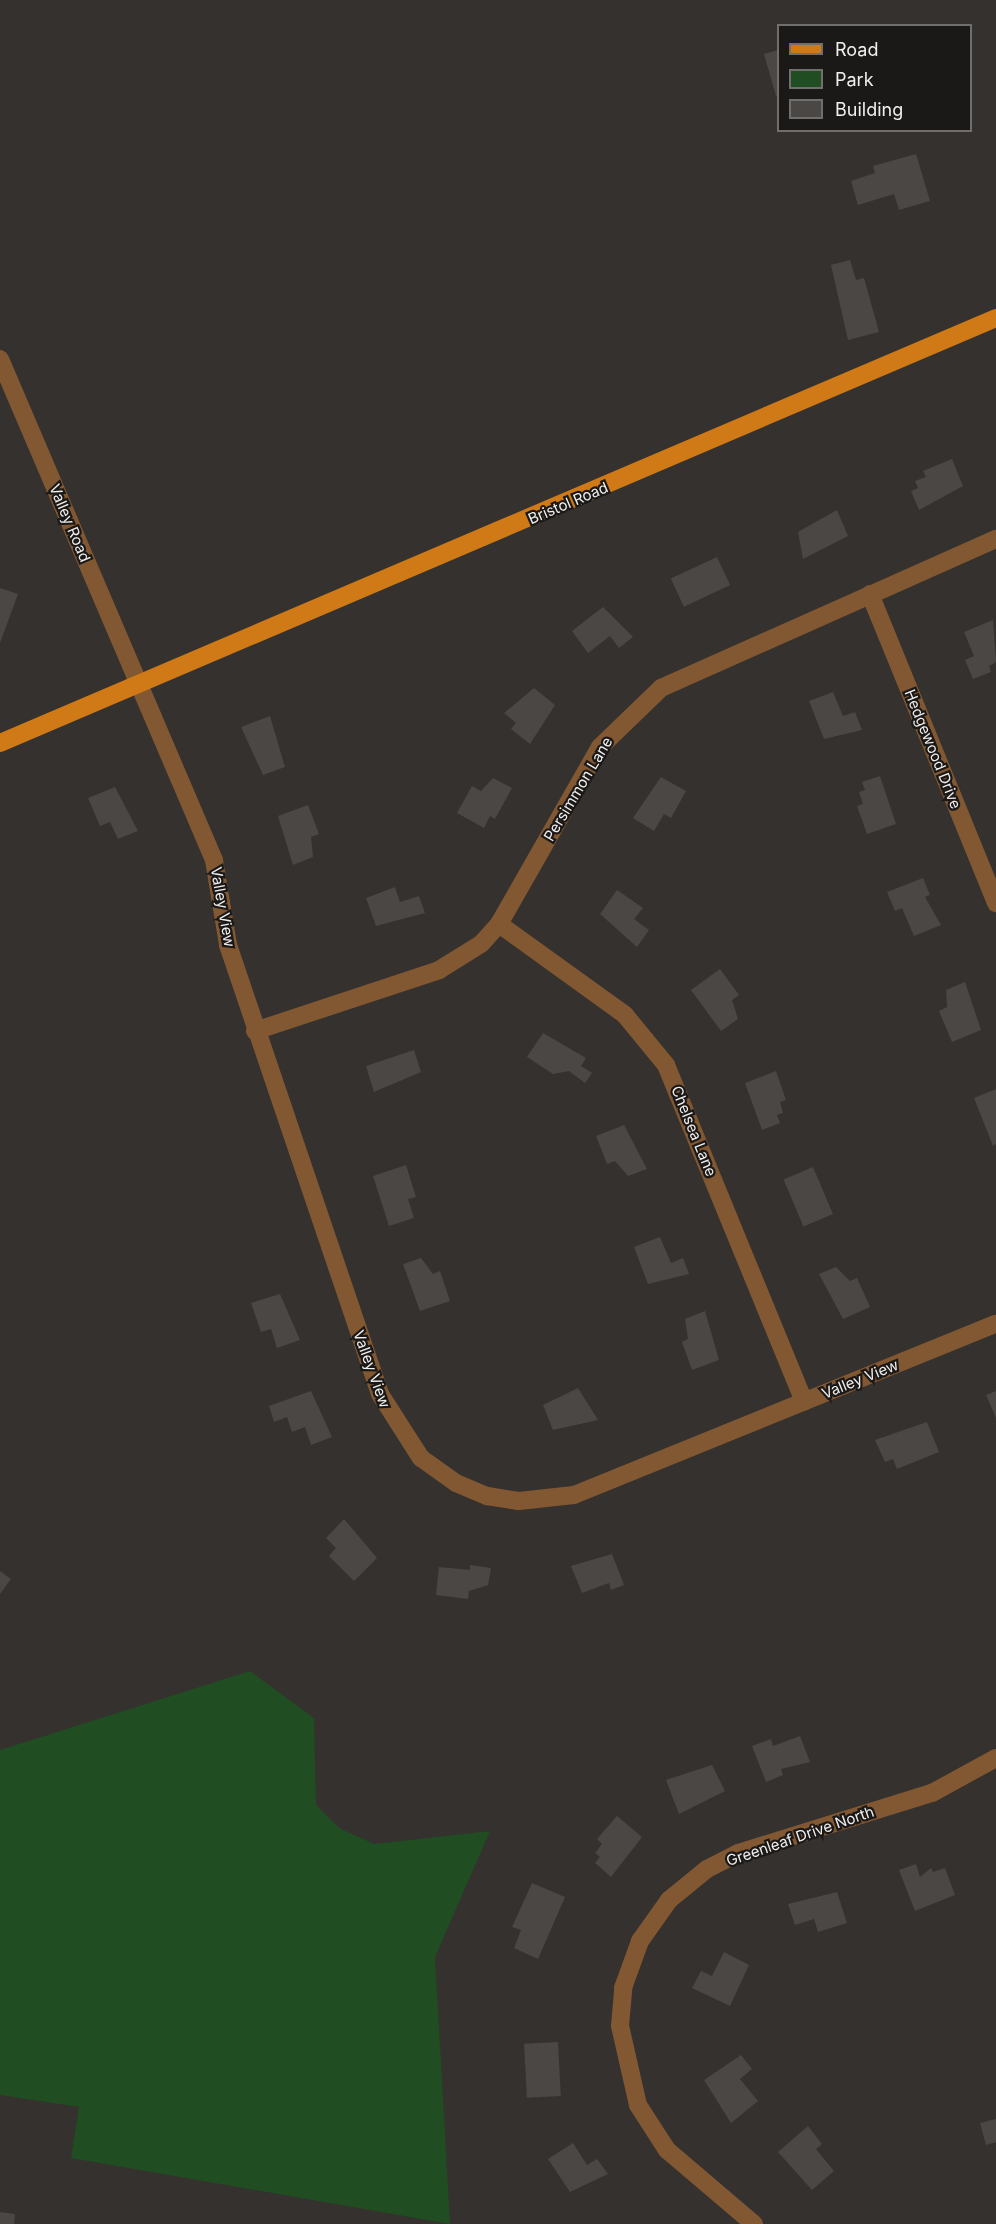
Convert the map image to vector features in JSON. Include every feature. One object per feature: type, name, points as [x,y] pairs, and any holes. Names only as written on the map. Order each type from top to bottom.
[{"type":"main road","name":"Bristol Road","points":[[0,744],[139,687],[996,318]]},
{"type":"street","name":"Valley Road","points":[[0,359],[139,687]]},
{"type":"street","name":"Persimmon Lane","points":[[255,1031],[439,970],[465,956],[499,924],[600,747],[638,704],[686,674],[996,539]]},
{"type":"street","name":"Hedgewood Drive","points":[[870,594],[996,903]]},
{"type":"street","name":"Valley View","points":[[139,687],[214,860],[228,945],[255,1031],[388,1414],[406,1442],[438,1472],[487,1496],[519,1501],[563,1497],[996,1324]]},
{"type":"street","name":"Chelsea Lane","points":[[499,924],[625,1015],[661,1056],[804,1402]]},
{"type":"street","name":"Greenleaf Drive North","points":[[754,2224],[667,2151],[638,2105],[620,2026],[623,1988],[640,1941],[669,1900],[707,1869],[738,1853],[932,1793],[996,1758]]},
{"type":"green space","points":[[250,1671],[314,1718],[316,1805],[339,1828],[374,1844],[490,1831],[435,1957],[450,2224],[71,2158],[79,2107],[0,2095],[0,1750]]},
{"type":"building","points":[[777,50],[776,96],[764,54]]},
{"type":"building","points":[[916,154],[930,201],[899,210],[894,194],[858,205],[851,181],[875,173],[873,166]]},
{"type":"building","points":[[850,260],[856,280],[864,278],[879,332],[848,340],[831,265]]},
{"type":"building","points":[[952,459],[963,486],[919,510],[911,491],[918,488],[915,481],[926,477],[923,471]]},
{"type":"building","points":[[837,510],[848,536],[803,559],[798,532]]},
{"type":"building","points":[[717,557],[730,585],[684,607],[671,579]]},
{"type":"building","points":[[0,588],[18,594],[0,643]]},
{"type":"building","points":[[603,607],[633,637],[619,648],[610,636],[588,653],[572,631]]},
{"type":"building","points":[[993,620],[996,662],[989,666],[991,672],[973,679],[965,660],[974,656],[964,632]]},
{"type":"building","points":[[534,688],[555,705],[530,744],[511,729],[516,723],[504,713]]},
{"type":"building","points":[[833,692],[843,716],[855,712],[862,730],[824,739],[809,701]]},
{"type":"building","points":[[270,716],[285,767],[263,775],[241,727]]},
{"type":"building","points":[[880,776],[896,824],[867,834],[857,806],[863,804],[859,792],[865,790],[862,782]]},
{"type":"building","points":[[661,777],[686,791],[671,818],[664,814],[654,831],[633,818]]},
{"type":"building","points":[[493,778],[512,788],[495,819],[490,816],[484,828],[457,813],[472,786],[481,791]]},
{"type":"building","points":[[115,787],[138,831],[118,839],[110,822],[100,826],[88,798]]},
{"type":"building","points":[[308,805],[319,834],[311,837],[313,857],[293,865],[278,816]]},
{"type":"building","points":[[923,878],[930,895],[925,897],[941,925],[914,936],[902,908],[895,911],[887,892]]},
{"type":"building","points":[[395,887],[400,902],[419,896],[425,913],[376,926],[366,898]]},
{"type":"building","points":[[617,890],[643,908],[634,919],[649,930],[637,947],[600,914]]},
{"type":"building","points":[[720,969],[739,995],[732,1000],[738,1019],[721,1031],[691,990]]},
{"type":"building","points":[[965,982],[981,1030],[952,1042],[939,1011],[947,1007],[946,990]]},
{"type":"building","points":[[543,1033],[586,1058],[581,1066],[592,1073],[585,1083],[569,1071],[553,1074],[527,1057]]},
{"type":"building","points":[[414,1050],[421,1072],[374,1092],[366,1066]]},
{"type":"building","points":[[776,1071],[786,1100],[780,1102],[783,1113],[777,1115],[780,1123],[762,1130],[745,1083]]},
{"type":"building","points":[[996,1089],[996,1144],[993,1146],[974,1098]]},
{"type":"building","points":[[624,1125],[647,1169],[628,1176],[615,1161],[607,1164],[596,1136]]},
{"type":"building","points":[[406,1165],[416,1197],[408,1199],[414,1218],[389,1226],[373,1176]]},
{"type":"building","points":[[813,1167],[833,1214],[803,1226],[784,1180]]},
{"type":"building","points":[[660,1237],[671,1263],[683,1258],[689,1274],[648,1284],[634,1247]]},
{"type":"building","points":[[421,1258],[433,1274],[440,1271],[450,1301],[420,1311],[403,1264]]},
{"type":"building","points":[[836,1267],[850,1281],[857,1278],[870,1307],[843,1319],[819,1274]]},
{"type":"building","points":[[280,1294],[300,1340],[277,1348],[271,1329],[261,1332],[251,1303]]},
{"type":"building","points":[[705,1311],[719,1360],[692,1370],[682,1342],[688,1339],[685,1319]]},
{"type":"building","points":[[578,1388],[598,1420],[553,1430],[543,1405]]},
{"type":"building","points":[[311,1391],[332,1437],[311,1445],[305,1427],[292,1432],[287,1417],[274,1422],[269,1406]]},
{"type":"building","points":[[996,1391],[996,1418],[986,1395]]},
{"type":"building","points":[[927,1422],[939,1452],[897,1469],[893,1459],[885,1462],[875,1440]]},
{"type":"building","points":[[344,1519],[377,1558],[354,1581],[329,1556],[336,1548],[326,1538]]},
{"type":"building","points":[[612,1554],[624,1585],[611,1590],[609,1583],[582,1593],[571,1566]]},
{"type":"building","points":[[470,1565],[491,1568],[488,1585],[469,1591],[468,1599],[436,1595],[439,1567],[470,1570]]},
{"type":"building","points":[[0,1571],[11,1579],[0,1594]]},
{"type":"building","points":[[800,1736],[810,1762],[781,1769],[783,1775],[766,1782],[752,1746],[771,1739],[773,1746]]},
{"type":"building","points":[[712,1765],[725,1791],[679,1814],[666,1780]]},
{"type":"building","points":[[617,1816],[642,1837],[611,1877],[595,1863],[600,1857],[595,1853],[602,1844],[597,1839]]},
{"type":"building","points":[[916,1864],[920,1877],[931,1868],[933,1872],[945,1868],[955,1895],[915,1911],[899,1870]]},
{"type":"building","points":[[532,1883],[565,1897],[538,1959],[514,1948],[521,1930],[512,1927]]},
{"type":"building","points":[[837,1892],[847,1923],[818,1932],[814,1919],[795,1925],[788,1904]]},
{"type":"building","points":[[724,1952],[749,1965],[730,2006],[692,1988],[701,1971],[712,1976]]},
{"type":"building","points":[[558,2042],[561,2096],[527,2098],[524,2044]]},
{"type":"building","points":[[741,2055],[752,2069],[740,2079],[758,2101],[731,2123],[704,2080]]},
{"type":"building","points":[[996,2119],[996,2142],[986,2145],[980,2123]]},
{"type":"building","points":[[808,2126],[822,2144],[816,2149],[834,2171],[812,2190],[778,2152]]},
{"type":"building","points":[[573,2143],[587,2165],[597,2159],[608,2174],[570,2192],[548,2159]]},
{"type":"building","points":[[0,2212],[15,2214],[14,2224],[0,2224]]}]
